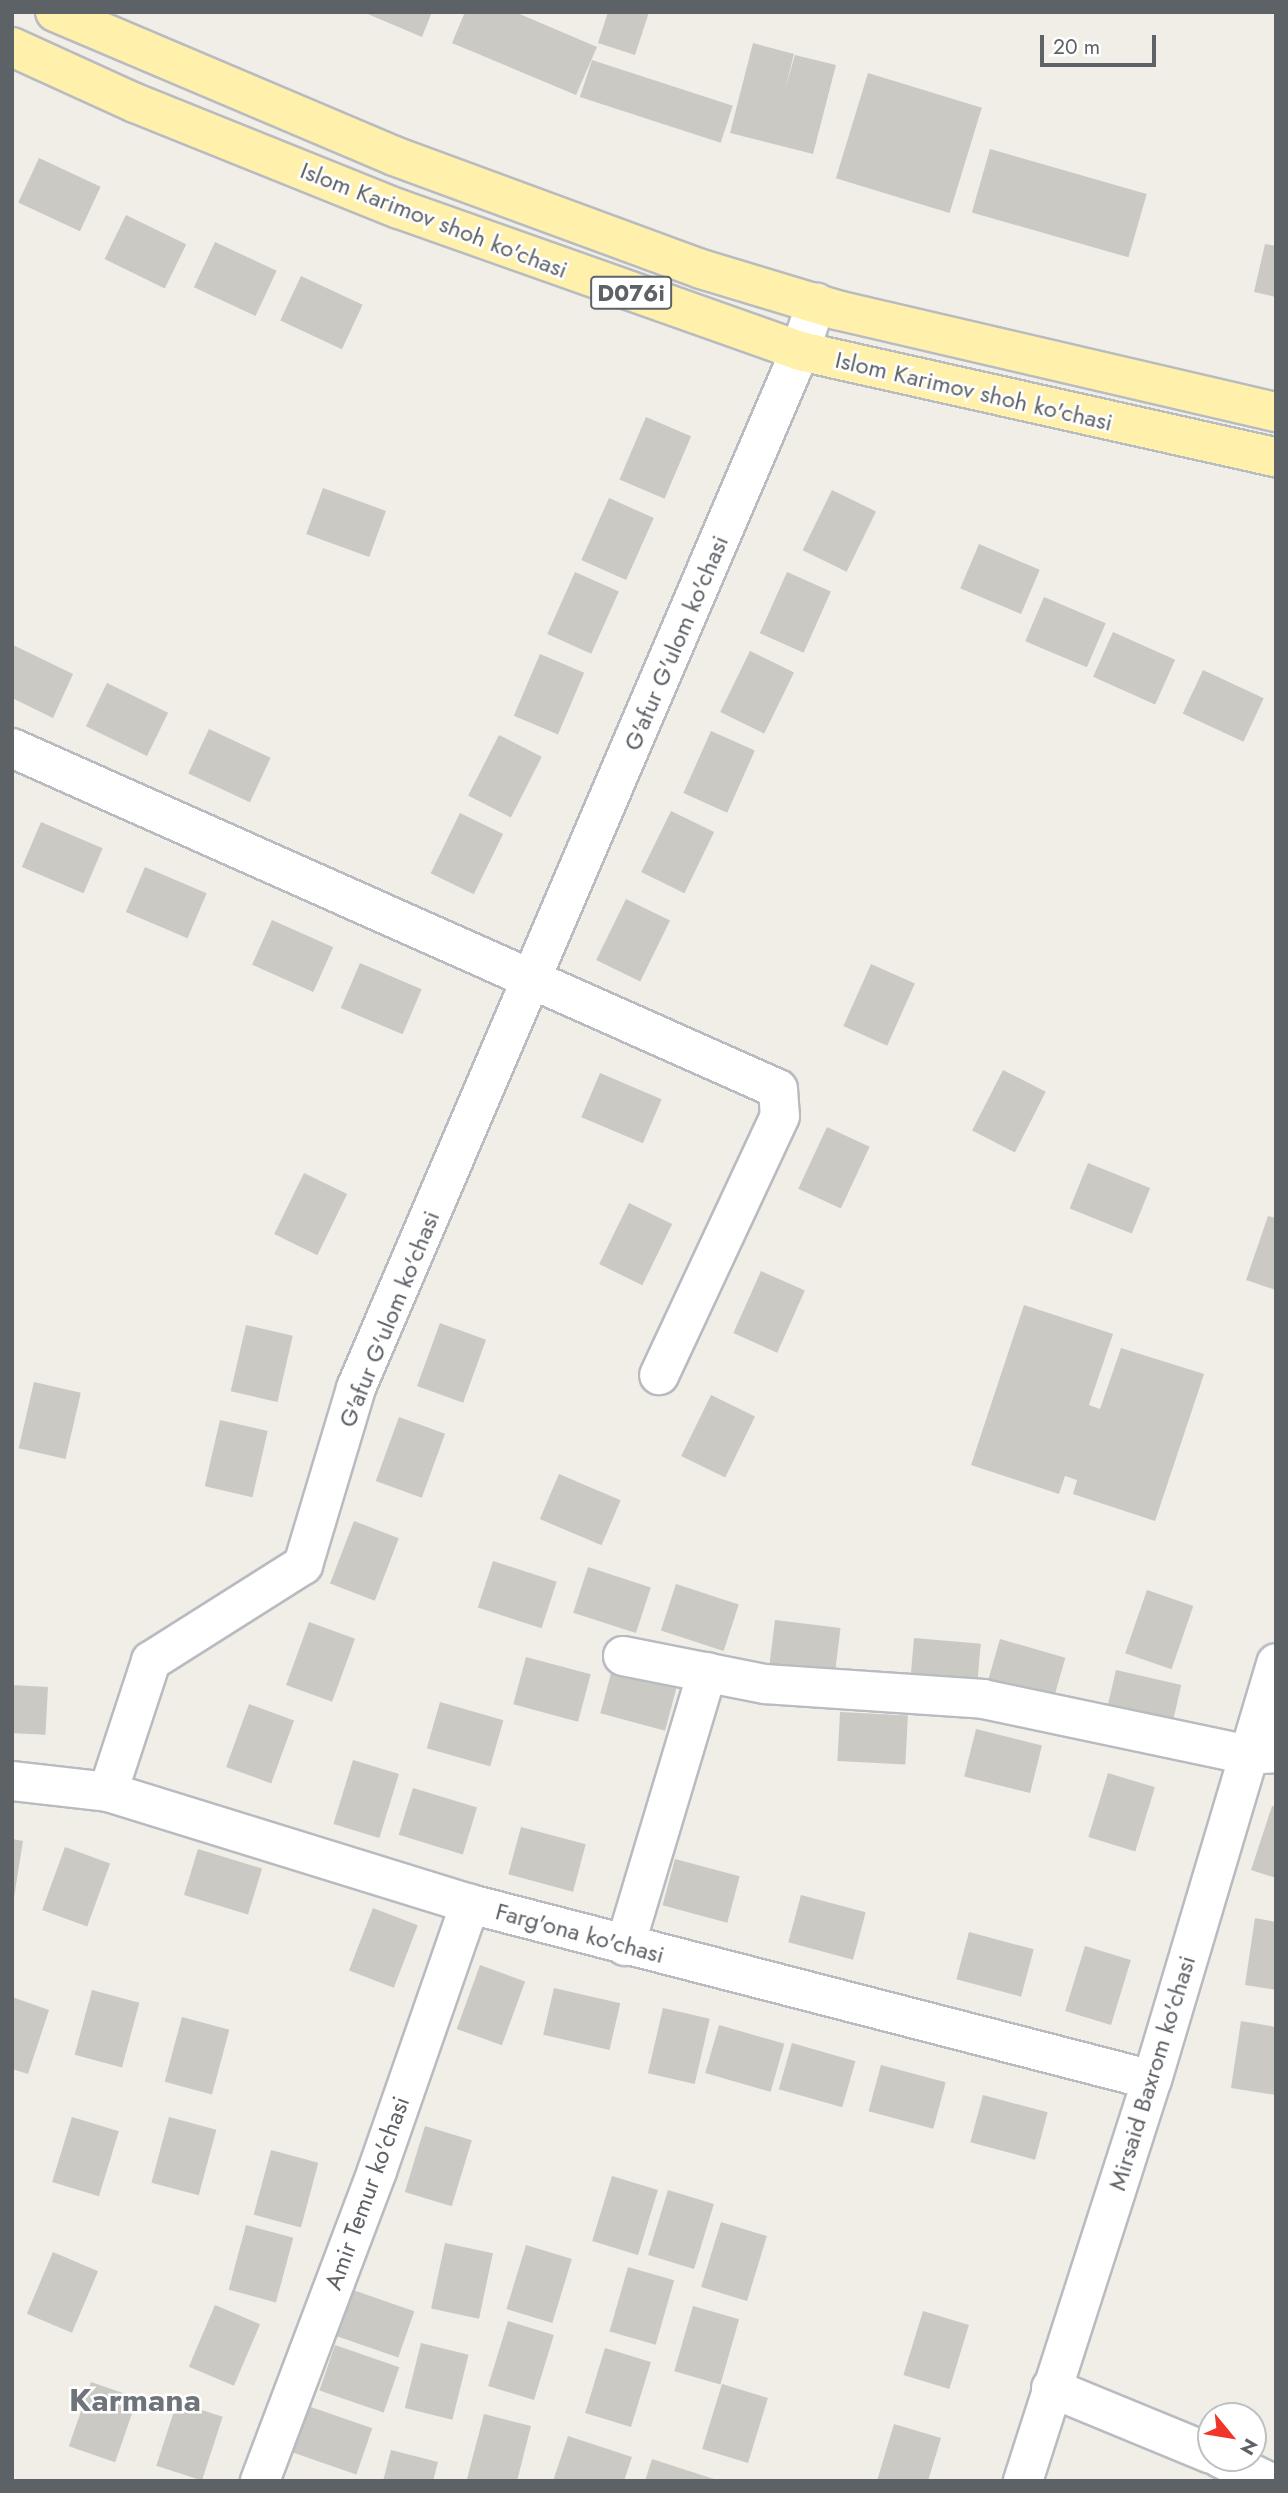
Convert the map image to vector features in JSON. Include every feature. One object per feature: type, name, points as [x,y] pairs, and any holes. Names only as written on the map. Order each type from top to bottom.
[{"type":"main road","name":"Islom Karimov shoh ko'chasi","points":[[55,12],[191,74],[537,212],[816,303],[1276,412]]},
{"type":"main road","name":"Islom Karimov shoh ko'chasi","points":[[12,47],[135,103],[399,209],[800,351],[1276,457]]},
{"type":"street","name":"G'afur G'ulom ko'chasi","points":[[108,1792],[151,1661],[303,1565],[356,1388],[800,351],[816,303]]},
{"type":"street","points":[[12,748],[778,1089],[780,1116],[659,1375]]},
{"type":"street","points":[[623,1656],[765,1684],[983,1699],[1262,1754]]},
{"type":"street","name":"Mirsaid Baxrom ko'chasi","points":[[1023,2481],[1152,2080],[1262,1754],[1276,1663]]},
{"type":"street","points":[[625,1945],[707,1672]]},
{"type":"street","name":"Farg'ona ko'chasi","points":[[12,1780],[108,1792],[470,1904],[1152,2080]]},
{"type":"street","name":"Amir Temur ko'chasi","points":[[260,2481],[377,2171],[470,1904]]},
{"type":"street","points":[[1051,2388],[1197,2448]]},
{"type":"street","points":[[1249,2472],[1267,2481]]},
{"type":"building","points":[[363,12],[432,12],[422,37]]},
{"type":"building","points":[[465,12],[515,12],[597,47],[576,95],[452,43]]},
{"type":"building","points":[[608,12],[649,12],[635,55],[598,43]]},
{"type":"building","points":[[753,43],[794,54],[785,89],[795,55],[836,65],[813,154],[730,133]]},
{"type":"building","points":[[592,60],[733,106],[721,143],[580,97]]},
{"type":"building","points":[[868,73],[982,108],[950,213],[836,178]]},
{"type":"building","points":[[990,149],[1147,194],[1128,257],[972,212]]},
{"type":"building","points":[[39,158],[101,187],[80,231],[18,202]]},
{"type":"building","points":[[126,215],[186,244],[165,288],[105,259]]},
{"type":"building","points":[[215,242],[277,271],[255,316],[194,287]]},
{"type":"building","points":[[1265,244],[1276,246],[1276,297],[1254,292]]},
{"type":"building","points":[[301,276],[363,305],[342,349],[280,320]]},
{"type":"building","points":[[646,417],[691,436],[665,499],[619,480]]},
{"type":"building","points":[[323,488],[386,511],[369,557],[306,534]]},
{"type":"building","points":[[832,490],[876,511],[847,572],[803,550]]},
{"type":"building","points":[[609,498],[654,518],[626,580],[581,560]]},
{"type":"building","points":[[979,544],[1040,570],[1021,614],[960,588]]},
{"type":"building","points":[[575,572],[619,592],[591,654],[547,634]]},
{"type":"building","points":[[787,572],[831,592],[804,653],[760,633]]},
{"type":"building","points":[[1044,597],[1106,623],[1087,667],[1025,641]]},
{"type":"building","points":[[1113,632],[1175,660],[1155,704],[1093,677]]},
{"type":"building","points":[[13,645],[73,674],[53,718],[12,698]]},
{"type":"building","points":[[750,651],[794,672],[764,734],[720,712]]},
{"type":"building","points":[[540,654],[584,673],[558,734],[514,716]]},
{"type":"building","points":[[1203,670],[1264,698],[1243,742],[1183,714]]},
{"type":"building","points":[[107,683],[168,713],[147,756],[86,726]]},
{"type":"building","points":[[209,729],[271,758],[250,802],[188,773]]},
{"type":"building","points":[[711,731],[755,751],[727,813],[683,793]]},
{"type":"building","points":[[499,735],[542,757],[511,817],[468,796]]},
{"type":"building","points":[[671,811],[714,832],[684,893],[641,872]]},
{"type":"building","points":[[460,813],[503,834],[474,894],[431,873]]},
{"type":"building","points":[[41,822],[103,848],[84,893],[22,867]]},
{"type":"building","points":[[145,867],[207,893],[188,938],[126,912]]},
{"type":"building","points":[[626,899],[670,920],[640,982],[596,960]]},
{"type":"building","points":[[272,920],[333,947],[313,992],[252,965]]},
{"type":"building","points":[[360,963],[422,989],[403,1034],[341,1008]]},
{"type":"building","points":[[871,964],[915,984],[887,1046],[843,1026]]},
{"type":"building","points":[[1003,1070],[1046,1092],[1015,1152],[972,1131]]},
{"type":"building","points":[[600,1073],[662,1099],[643,1143],[581,1117]]},
{"type":"building","points":[[827,1127],[870,1147],[841,1208],[798,1189]]},
{"type":"building","points":[[1088,1163],[1150,1188],[1132,1234],[1070,1208]]},
{"type":"building","points":[[304,1173],[347,1194],[317,1255],[274,1234]]},
{"type":"building","points":[[629,1203],[672,1224],[642,1285],[599,1264]]},
{"type":"building","points":[[1268,1216],[1276,1218],[1276,1290],[1246,1280]]},
{"type":"building","points":[[761,1271],[805,1291],[777,1353],[733,1333]]},
{"type":"building","points":[[1024,1305],[1113,1334],[1089,1405],[1100,1409],[1121,1348],[1204,1374],[1155,1521],[1073,1494],[1077,1480],[1065,1476],[1059,1494],[971,1465]]},
{"type":"building","points":[[440,1323],[486,1340],[463,1403],[417,1386]]},
{"type":"building","points":[[246,1325],[293,1336],[277,1402],[231,1391]]},
{"type":"building","points":[[34,1382],[81,1393],[65,1459],[19,1448]]},
{"type":"building","points":[[711,1395],[755,1416],[725,1478],[681,1456]]},
{"type":"building","points":[[399,1417],[445,1434],[422,1498],[376,1481]]},
{"type":"building","points":[[220,1420],[268,1431],[252,1497],[205,1486]]},
{"type":"building","points":[[559,1474],[621,1500],[602,1545],[540,1519]]},
{"type":"building","points":[[354,1521],[399,1538],[375,1601],[330,1584]]},
{"type":"building","points":[[493,1561],[557,1582],[542,1628],[478,1608]]},
{"type":"building","points":[[588,1567],[651,1587],[636,1633],[573,1613]]},
{"type":"building","points":[[676,1584],[739,1604],[724,1651],[661,1631]]},
{"type":"building","points":[[1147,1590],[1193,1606],[1172,1669],[1125,1653]]},
{"type":"building","points":[[775,1620],[841,1628],[835,1677],[769,1669]]},
{"type":"building","points":[[309,1622],[355,1639],[332,1702],[286,1685]]},
{"type":"building","points":[[914,1638],[981,1644],[977,1692],[910,1686]]},
{"type":"building","points":[[1000,1639],[1065,1658],[1052,1705],[986,1686]]},
{"type":"building","points":[[526,1657],[591,1674],[578,1722],[513,1704]]},
{"type":"building","points":[[613,1666],[678,1683],[665,1731],[600,1713]]},
{"type":"building","points":[[1116,1670],[1181,1685],[1170,1733],[1105,1718]]},
{"type":"building","points":[[12,1685],[48,1687],[45,1735],[12,1733]]},
{"type":"building","points":[[440,1702],[503,1720],[490,1766],[427,1748]]},
{"type":"building","points":[[249,1704],[294,1720],[271,1783],[226,1767]]},
{"type":"building","points":[[840,1712],[908,1716],[905,1764],[837,1761]]},
{"type":"building","points":[[976,1729],[1042,1745],[1030,1793],[964,1777]]},
{"type":"building","points":[[353,1760],[399,1774],[379,1838],[333,1824]]},
{"type":"building","points":[[1108,1773],[1155,1787],[1135,1851],[1088,1837]]},
{"type":"building","points":[[413,1788],[477,1808],[463,1854],[399,1835]]},
{"type":"building","points":[[1272,1806],[1276,1807],[1276,1878],[1251,1870]]},
{"type":"building","points":[[521,1827],[586,1844],[573,1892],[508,1874]]},
{"type":"building","points":[[12,1839],[23,1841],[14,1897],[12,1897]]},
{"type":"building","points":[[65,1847],[110,1863],[87,1926],[42,1910]]},
{"type":"building","points":[[198,1849],[262,1869],[248,1914],[184,1895]]},
{"type":"building","points":[[675,1859],[740,1876],[727,1923],[663,1905]]},
{"type":"building","points":[[801,1895],[866,1912],[853,1960],[788,1942]]},
{"type":"building","points":[[373,1908],[418,1925],[394,1988],[349,1971]]},
{"type":"building","points":[[1255,1918],[1276,1922],[1276,1990],[1245,1985]]},
{"type":"building","points":[[969,1932],[1034,1949],[1021,1997],[956,1979]]},
{"type":"building","points":[[1085,1946],[1131,1960],[1111,2025],[1065,2011]]},
{"type":"building","points":[[480,1965],[525,1981],[502,2045],[457,2029]]},
{"type":"building","points":[[554,1988],[620,2003],[609,2050],[543,2035]]},
{"type":"building","points":[[92,1990],[139,2003],[122,2067],[75,2055]]},
{"type":"building","points":[[12,1997],[49,2010],[28,2074],[12,2069]]},
{"type":"building","points":[[663,2008],[710,2019],[695,2084],[648,2073]]},
{"type":"building","points":[[182,2017],[229,2030],[212,2094],[165,2082]]},
{"type":"building","points":[[1241,2021],[1276,2027],[1276,2095],[1231,2088]]},
{"type":"building","points":[[719,2025],[784,2044],[771,2092],[705,2073]]},
{"type":"building","points":[[792,2043],[855,2061],[842,2107],[779,2089]]},
{"type":"building","points":[[881,2065],[946,2082],[933,2129],[869,2111]]},
{"type":"building","points":[[983,2095],[1048,2112],[1035,2160],[970,2142]]},
{"type":"building","points":[[72,2117],[119,2131],[99,2196],[52,2182]]},
{"type":"building","points":[[169,2117],[216,2130],[199,2195],[151,2183]]},
{"type":"building","points":[[425,2126],[472,2140],[452,2206],[405,2192]]},
{"type":"building","points":[[271,2150],[318,2163],[301,2227],[254,2215]]},
{"type":"building","points":[[612,2176],[658,2190],[638,2255],[592,2241]]},
{"type":"building","points":[[668,2190],[714,2204],[694,2269],[648,2255]]},
{"type":"building","points":[[721,2222],[767,2236],[747,2301],[701,2287]]},
{"type":"building","points":[[246,2225],[293,2238],[276,2302],[229,2290]]},
{"type":"building","points":[[445,2243],[493,2253],[479,2319],[431,2309]]},
{"type":"building","points":[[526,2245],[572,2259],[552,2323],[506,2309]]},
{"type":"building","points":[[53,2252],[98,2271],[72,2333],[27,2314]]},
{"type":"building","points":[[628,2267],[674,2280],[656,2345],[610,2331]]},
{"type":"building","points":[[350,2289],[414,2311],[398,2357],[334,2335]]},
{"type":"building","points":[[215,2305],[260,2324],[234,2386],[189,2367]]},
{"type":"building","points":[[693,2306],[739,2319],[720,2385],[674,2371]]},
{"type":"building","points":[[923,2311],[969,2325],[949,2389],[903,2375]]},
{"type":"building","points":[[508,2321],[554,2335],[534,2400],[488,2386]]},
{"type":"building","points":[[421,2343],[469,2355],[452,2420],[405,2408]]},
{"type":"building","points":[[335,2345],[399,2367],[384,2413],[319,2390]]},
{"type":"building","points":[[605,2348],[651,2362],[631,2427],[585,2413]]},
{"type":"building","points":[[91,2382],[137,2398],[115,2462],[69,2446]]},
{"type":"building","points":[[722,2384],[768,2398],[748,2463],[702,2449]]},
{"type":"building","points":[[177,2402],[223,2417],[202,2481],[156,2466]]},
{"type":"building","points":[[308,2406],[372,2428],[356,2474],[292,2452]]},
{"type":"building","points":[[484,2414],[531,2426],[517,2481],[467,2479]]},
{"type":"building","points":[[894,2424],[941,2438],[928,2481],[877,2481]]},
{"type":"building","points":[[568,2436],[632,2457],[624,2481],[553,2481]]},
{"type":"building","points":[[391,2450],[438,2462],[433,2481],[383,2481]]},
{"type":"building","points":[[652,2459],[717,2480],[717,2481],[645,2481]]},
{"type":"district","name":"Karmana","points":[[135,2400]]}]
